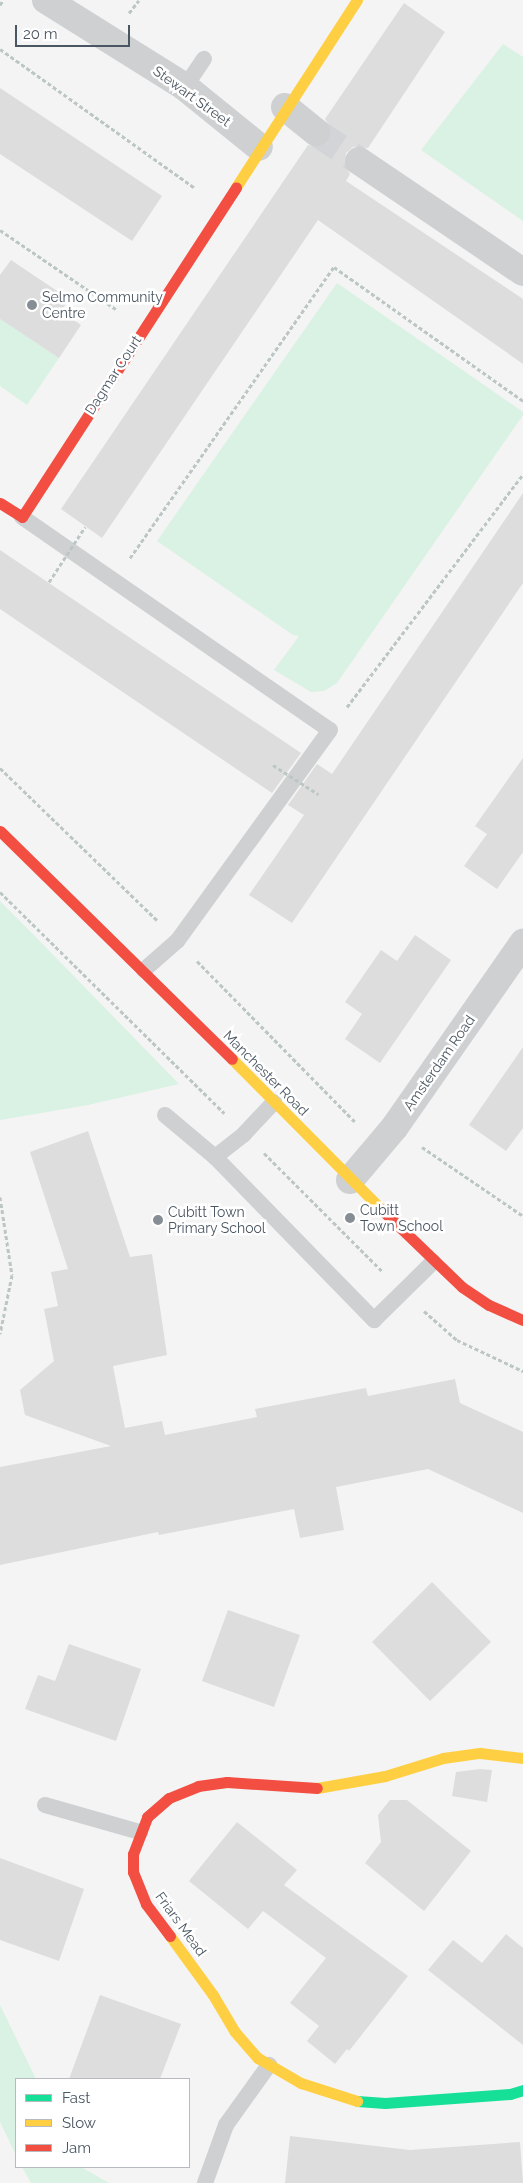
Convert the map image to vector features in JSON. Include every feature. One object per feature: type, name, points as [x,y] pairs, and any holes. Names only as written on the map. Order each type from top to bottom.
[{"type":"street","name":"Stewart Street","points":[[46,0],[184,86],[260,147]]},
{"type":"street","name":"Dagmar Court","points":[[22,517],[285,107],[356,0]]},
{"type":"street","points":[[285,107],[316,132]]},
{"type":"street","points":[[359,161],[523,272]]},
{"type":"street","points":[[0,503],[22,517]]},
{"type":"street","name":"Manchester Road","points":[[0,831],[144,970],[433,1262],[482,1300],[523,1320]]},
{"type":"street","name":"Amsterdam Road","points":[[350,1180],[394,1128],[523,943]]},
{"type":"street","name":"Friars Mead","points":[[523,1758],[480,1753],[443,1758],[385,1776],[326,1789],[228,1782],[198,1786],[157,1807],[140,1832],[133,1854],[133,1872],[146,1904],[213,1995],[235,2032],[258,2058],[301,2083],[360,2102],[437,2100],[510,2094],[523,2090]]},
{"type":"lane","points":[[184,86],[204,59]]},
{"type":"lane","points":[[22,517],[330,730],[178,941],[144,970]]},
{"type":"lane","points":[[214,1157],[244,1134],[274,1102]]},
{"type":"lane","points":[[165,1115],[214,1157],[374,1320],[433,1262]]},
{"type":"lane","points":[[45,1804],[140,1832]]},
{"type":"lane","points":[[204,2183],[226,2125],[270,2065]]},
{"type":"path","points":[[0,5],[3,0]]},
{"type":"path","points":[[0,49],[222,207]]},
{"type":"path","points":[[0,230],[144,328]]},
{"type":"path","points":[[114,581],[334,267],[523,401]]},
{"type":"path","points":[[330,730],[523,474]]},
{"type":"path","points":[[49,582],[85,527]]},
{"type":"path","points":[[273,765],[318,794]]},
{"type":"path","points":[[394,1128],[523,1216]]},
{"type":"path","points":[[0,1197],[12,1275],[0,1334]]},
{"type":"green space","points":[[503,44],[523,57],[523,221],[421,150]]},
{"type":"green space","points":[[337,283],[523,412],[523,415],[337,683],[324,691],[311,692],[274,670],[299,636],[293,635],[157,541]]},
{"type":"green space","points":[[0,319],[59,358],[27,405],[0,386]]},
{"type":"green space","points":[[0,901],[179,1084],[88,1105],[0,1120]]},
{"type":"green space","points":[[0,2005],[36,2078],[15,2078],[15,2153],[0,2122]]},
{"type":"green space","points":[[23,2168],[83,2168],[109,2183],[31,2183]]},
{"type":"building","points":[[404,3],[445,32],[368,148],[353,147],[346,153],[345,167],[350,174],[346,181],[523,299],[523,364],[318,220],[102,538],[61,509],[308,145],[321,147],[328,141],[331,127],[325,119]]},
{"type":"building","points":[[0,88],[162,196],[132,241],[0,154]]},
{"type":"building","name":"Selmo Community Centre","points":[[11,260],[69,299],[61,311],[81,325],[59,358],[0,319],[0,275]]},
{"type":"building","points":[[523,493],[523,583],[292,923],[249,895],[304,815],[288,805],[317,764],[332,774]]},
{"type":"building","points":[[0,550],[301,753],[272,793],[0,609]]},
{"type":"building","points":[[523,758],[523,852],[497,889],[464,866],[487,834],[475,826]]},
{"type":"building","points":[[415,935],[451,960],[380,1063],[345,1039],[362,1014],[345,1002],[381,950],[397,961]]},
{"type":"building","points":[[523,1047],[523,1128],[506,1151],[469,1125]]},
{"type":"building","points":[[88,1131],[130,1257],[152,1254],[167,1355],[113,1366],[125,1428],[162,1421],[165,1435],[257,1417],[255,1409],[366,1388],[368,1396],[455,1379],[460,1403],[523,1432],[523,1513],[428,1469],[336,1487],[344,1530],[300,1538],[294,1509],[159,1535],[158,1532],[0,1565],[0,1467],[111,1446],[25,1415],[20,1390],[54,1361],[44,1309],[58,1306],[51,1272],[68,1269],[30,1152]]},
{"type":"building","points":[[432,1582],[491,1642],[430,1701],[372,1642]]},
{"type":"building","points":[[228,1610],[300,1635],[274,1707],[202,1681]]},
{"type":"building","points":[[69,1644],[141,1669],[116,1741],[25,1709],[38,1675],[55,1681]]},
{"type":"building","points":[[480,1769],[492,1770],[487,1802],[452,1796],[456,1772]]},
{"type":"building","points":[[390,1800],[407,1800],[471,1851],[424,1911],[365,1863],[381,1842],[378,1815]]},
{"type":"building","points":[[237,1822],[297,1870],[284,1885],[408,1976],[349,2051],[347,2049],[335,2064],[307,2041],[319,2026],[290,2003],[326,1958],[263,1911],[248,1929],[189,1881]]},
{"type":"building","points":[[0,1858],[84,1889],[59,1961],[0,1940]]},
{"type":"building","points":[[506,1934],[523,1948],[523,2045],[428,1970],[453,1940],[482,1963]]},
{"type":"building","points":[[100,1995],[181,2024],[160,2078],[69,2078]]},
{"type":"building","points":[[290,2136],[410,2150],[520,2142],[523,2183],[285,2183]]},
{"type":"tunnel","points":[[316,132],[359,161]]},
{"type":"traffic: fast","points":[[357,2101],[385,2103],[510,2094],[523,2090]]},
{"type":"traffic: slow","points":[[236,187],[357,0]]},
{"type":"traffic: slow","points":[[232,1059],[381,1209]]},
{"type":"traffic: slow","points":[[317,1788],[385,1776],[443,1758],[480,1753],[523,1758]]},
{"type":"traffic: slow","points":[[170,1936],[213,1995],[235,2032],[258,2058],[301,2083],[357,2101]]},
{"type":"traffic: jam","points":[[0,503],[22,517],[236,187]]},
{"type":"traffic: jam","points":[[0,831],[232,1059]]},
{"type":"traffic: jam","points":[[381,1209],[462,1287],[489,1305],[523,1320]]},
{"type":"traffic: jam","points":[[170,1936],[146,1904],[133,1872],[133,1854],[147,1817],[169,1798],[198,1786],[227,1782],[317,1788]]},
{"type":"place","name":"Selmo Community Centre","points":[[32,305]]},
{"type":"place","name":"Cubitt Town School","points":[[350,1218]]},
{"type":"place","name":"Cubitt Town Primary School","points":[[158,1220]]}]
